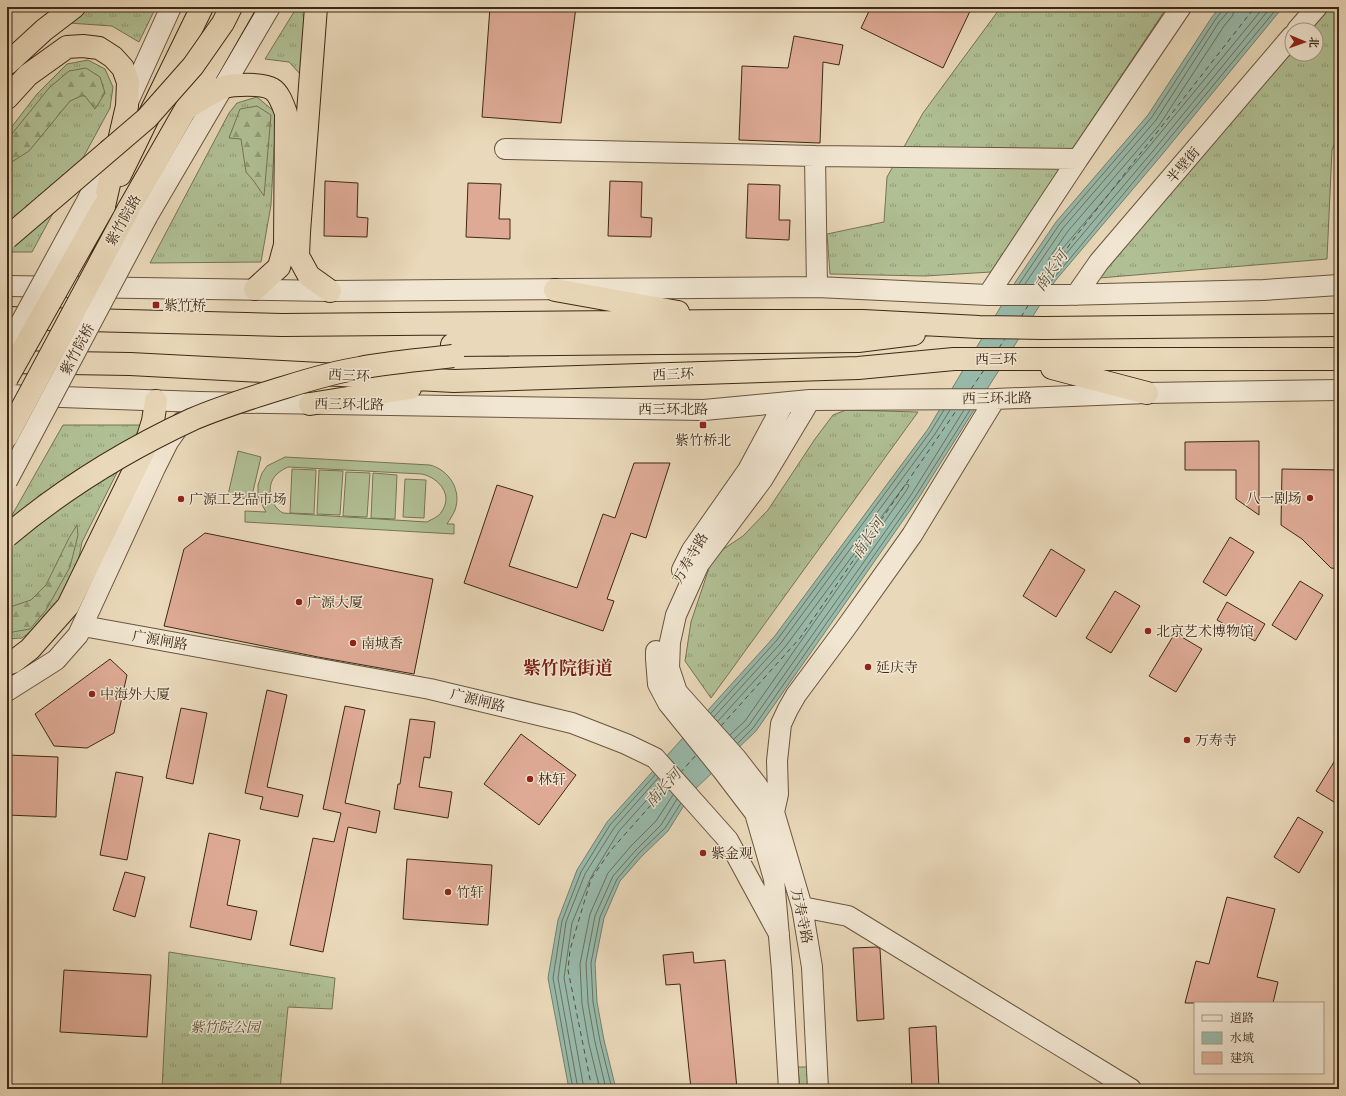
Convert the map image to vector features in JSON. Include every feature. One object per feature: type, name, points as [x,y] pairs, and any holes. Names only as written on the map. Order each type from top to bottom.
[{"type":"highway","points":[[7,64],[44,30],[74,7]]},
{"type":"highway","name":"紫竹院路","points":[[7,378],[96,203],[202,7]]},
{"type":"highway","points":[[7,221],[118,126],[156,91],[184,59],[218,7]]},
{"type":"highway","points":[[7,238],[147,118],[193,66],[223,23],[232,7]]},
{"type":"highway","name":"紫竹院路","points":[[7,436],[138,214],[187,108],[244,7]]},
{"type":"highway","points":[[316,7],[298,256],[309,276],[330,291]]},
{"type":"highway","points":[[7,98],[28,75],[67,47],[83,46],[99,48],[113,57],[123,68],[128,82],[127,106],[96,203]]},
{"type":"highway","points":[[187,108],[223,87],[242,85],[259,86],[272,89],[280,100],[286,113],[285,245],[279,266],[255,289]]},
{"type":"highway","points":[[555,290],[730,321]]},
{"type":"highway","points":[[7,318],[282,325],[730,321],[862,321],[979,327],[1043,328],[1339,325]]},
{"type":"highway","points":[[7,536],[80,480],[119,456],[194,419],[242,400],[314,378],[360,368],[453,350],[858,341],[979,327]]},
{"type":"highway","points":[[7,520],[23,506],[65,475],[144,428],[223,394],[292,372],[352,358],[402,350],[453,350],[858,355],[954,359]]},
{"type":"highway","name":"西三环","points":[[7,362],[130,364],[454,381],[858,368],[954,359],[1339,359]]},
{"type":"highway","points":[[1022,360],[1147,393]]},
{"type":"highway","points":[[310,404],[454,381]]},
{"type":"highway","points":[[7,664],[13,662],[30,649],[68,606],[144,450],[156,401]]},
{"type":"street","points":[[127,106],[171,7]]},
{"type":"street","name":"紫竹院路","points":[[138,214],[223,87],[270,7]]},
{"type":"street","points":[[988,295],[1181,7]]},
{"type":"street","points":[[1304,22],[1317,7]]},
{"type":"street","name":"半壁街","points":[[1070,295],[1284,45]]},
{"type":"street","points":[[505,149],[815,156],[1078,159]]},
{"type":"street","points":[[815,156],[817,287]]},
{"type":"street","name":"紫竹院路","points":[[7,348],[96,203]]},
{"type":"street","name":"紫竹院桥","points":[[7,481],[138,214]]},
{"type":"street","points":[[7,286],[330,291],[817,287],[988,295],[1070,295],[1264,290],[1339,284]]},
{"type":"street","name":"西三环北路","points":[[7,395],[199,402],[704,410],[810,400],[995,399],[1147,393],[1339,390]]},
{"type":"street","points":[[774,812],[778,794],[777,761],[780,724],[796,694],[845,629],[912,535],[995,399]]},
{"type":"street","name":"万寿寺路","points":[[690,718],[677,692],[669,668],[670,642],[676,615],[699,564],[762,480],[810,400]]},
{"type":"street","points":[[7,691],[56,660],[78,635],[168,442],[199,402]]},
{"type":"street","name":"万寿寺路","points":[[690,718],[668,703],[658,684],[656,659],[658,639],[663,617],[670,594],[692,550],[748,470],[784,403]]},
{"type":"street","name":"广源闸路","points":[[82,626],[430,689],[572,723],[626,744],[655,758],[728,840],[779,934]]},
{"type":"street","points":[[690,718],[730,764]]},
{"type":"street","name":"万寿寺路","points":[[730,764],[757,785],[774,812],[802,907],[812,967],[818,1089]]},
{"type":"street","name":"万寿寺路","points":[[730,764],[755,813],[774,878],[789,1089]]},
{"type":"street","points":[[802,907],[848,916],[1131,1089]]},
{"type":"green space","points":[[91,7],[156,7],[139,42],[112,26],[69,23]]},
{"type":"green space","points":[[297,7],[310,7],[301,75],[289,62],[265,59]]},
{"type":"green space","points":[[1001,7],[1167,7],[991,272],[925,276],[830,274],[827,234],[884,222],[887,177],[923,113]]},
{"type":"green space","points":[[1329,7],[1339,7],[1339,132],[1332,150],[1327,259],[1099,278],[1284,59],[1284,62],[1324,62],[1324,22],[1316,22]]},
{"type":"green space","points":[[88,60],[105,69],[113,87],[110,108],[32,252],[7,252],[7,133],[37,94],[67,64]]},
{"type":"green space","points":[[86,68],[100,77],[105,93],[95,109],[85,96],[81,96],[70,101],[29,151],[7,165],[7,144],[11,135],[49,88],[69,71]]},
{"type":"green space","points":[[257,97],[276,113],[271,205],[261,262],[150,263],[229,113],[237,103]]},
{"type":"green space","points":[[257,106],[271,115],[264,196],[246,172],[241,139],[229,138],[240,109]]},
{"type":"green space","points":[[846,410],[918,412],[711,698],[685,661],[691,622],[713,556],[743,536],[768,510],[815,439],[833,415]]},
{"type":"green space","points":[[63,425],[141,425],[82,542],[74,583],[41,624],[22,638],[7,639],[7,524]]},
{"type":"green space","points":[[238,451],[261,457],[251,500],[228,495]]},
{"type":"green space","points":[[285,457],[430,465],[443,471],[448,476],[455,488],[457,503],[447,524],[454,524],[454,534],[245,522],[245,511],[266,512],[258,497],[258,485],[262,473],[267,466]],"holes":[[[288,467],[422,474],[439,483],[445,493],[446,499],[441,513],[427,522],[283,513],[275,506],[270,489],[273,479],[277,474]]]},
{"type":"green space","points":[[292,469],[316,470],[314,514],[290,513]]},
{"type":"green space","points":[[319,470],[343,471],[340,515],[317,514]]},
{"type":"green space","points":[[346,472],[370,473],[367,517],[343,516]]},
{"type":"green space","points":[[373,473],[397,475],[395,519],[371,518]]},
{"type":"green space","points":[[405,479],[426,480],[424,518],[403,517]]},
{"type":"green space","points":[[77,525],[78,535],[70,567],[46,610],[30,629],[7,633],[7,608],[31,600],[46,585]]},
{"type":"green space","name":"紫竹院公园","points":[[169,952],[335,978],[332,1009],[288,1007],[280,1089],[162,1089]]},
{"type":"green space","points":[[798,1067],[809,1067],[810,1089],[800,1089]]},
{"type":"water","name":"南长河","points":[[1220,7],[1283,7],[1160,157],[1055,281],[918,499],[756,731],[693,791],[668,831],[642,856],[620,881],[604,918],[595,963],[597,1002],[604,1040],[616,1089],[569,1089],[548,978],[558,920],[577,870],[607,822],[774,637],[928,429],[1016,281],[1056,222],[1148,115]]},
{"type":"building","points":[[490,7],[576,7],[561,123],[482,117]]},
{"type":"building","points":[[871,7],[972,7],[943,68],[861,28]]},
{"type":"building","points":[[794,36],[843,45],[839,65],[823,62],[820,143],[739,140],[742,66],[788,68]]},
{"type":"building","points":[[325,181],[358,183],[357,217],[368,218],[367,237],[324,236]]},
{"type":"building","points":[[610,181],[642,182],[641,217],[652,218],[651,237],[608,236]]},
{"type":"building","points":[[468,183],[501,184],[499,219],[510,219],[510,239],[466,237]]},
{"type":"building","points":[[748,184],[780,185],[779,220],[790,220],[789,240],[746,238]]},
{"type":"building","points":[[1259,441],[1259,515],[1236,499],[1236,470],[1185,470],[1185,442]]},
{"type":"building","points":[[634,463],[670,463],[646,538],[631,533],[607,599],[614,601],[603,631],[464,583],[497,485],[533,496],[509,566],[577,588],[603,514],[615,518]]},
{"type":"building","name":"八一剧场","points":[[1282,469],[1339,470],[1339,569],[1331,568],[1302,539],[1281,525]]},
{"type":"building","name":"广源大厦","points":[[205,533],[433,579],[414,674],[318,657],[164,626],[184,549]]},
{"type":"building","points":[[1230,537],[1254,552],[1226,596],[1203,582]]},
{"type":"building","points":[[1051,549],[1085,570],[1056,617],[1023,596]]},
{"type":"building","points":[[1300,581],[1323,595],[1296,640],[1272,625]]},
{"type":"building","points":[[1115,591],[1140,606],[1111,653],[1086,638]]},
{"type":"building","points":[[1227,602],[1265,624],[1255,641],[1217,620]]},
{"type":"building","points":[[1175,633],[1202,649],[1176,692],[1149,676]]},
{"type":"building","name":"中海外大厦","points":[[110,659],[127,675],[114,733],[87,748],[54,746],[35,714]]},
{"type":"building","points":[[267,690],[287,695],[267,787],[303,795],[298,817],[260,809],[263,797],[245,793]]},
{"type":"building","points":[[345,706],[365,710],[345,803],[380,811],[376,833],[348,827],[323,952],[290,945],[313,838],[334,842],[341,813],[323,809]]},
{"type":"building","points":[[181,708],[207,713],[193,784],[166,778]]},
{"type":"building","points":[[410,719],[435,722],[430,758],[424,757],[419,787],[452,792],[448,818],[394,809],[398,784],[400,784]]},
{"type":"building","name":"林轩","points":[[521,734],[576,775],[539,825],[484,784]]},
{"type":"building","points":[[1339,754],[1339,805],[1316,791]]},
{"type":"building","points":[[7,755],[58,757],[56,817],[7,815]]},
{"type":"building","points":[[116,772],[143,777],[127,860],[100,855]]},
{"type":"building","points":[[1298,817],[1323,832],[1299,873],[1274,857]]},
{"type":"building","points":[[209,833],[240,840],[227,905],[257,911],[251,940],[190,927]]},
{"type":"building","name":"竹轩","points":[[407,859],[492,865],[488,925],[403,919]]},
{"type":"building","points":[[125,872],[145,877],[135,917],[113,910]]},
{"type":"building","points":[[1227,897],[1275,909],[1257,977],[1278,982],[1273,1002],[1185,1003],[1196,961],[1209,964]]},
{"type":"building","points":[[877,947],[880,949],[884,1019],[857,1021],[853,948]]},
{"type":"building","points":[[693,952],[694,963],[725,960],[737,1089],[691,1089],[680,984],[666,985],[663,955]]},
{"type":"building","points":[[64,970],[151,975],[147,1037],[60,1032]]},
{"type":"building","points":[[936,1026],[939,1089],[912,1089],[909,1028]]},
{"type":"ferry route","points":[[1042,285],[1072,241],[1255,7]]},
{"type":"ferry route","points":[[1021,317],[1029,304]]},
{"type":"ferry route","points":[[999,348],[1006,337]]},
{"type":"ferry route","points":[[971,389],[984,370]]},
{"type":"ferry route","points":[[721,726],[800,638],[958,408]]},
{"type":"ferry route","points":[[680,773],[697,754]]},
{"type":"ferry route","points":[[592,1089],[568,970],[570,950],[591,879],[611,850],[667,787]]},
{"type":"place","name":"紫竹桥","points":[[156,305]]},
{"type":"place","name":"紫竹桥北","points":[[703,425]]},
{"type":"place","name":"八一剧场","points":[[1310,498]]},
{"type":"place","name":"广源工艺品市场","points":[[181,499]]},
{"type":"place","name":"广源大厦","points":[[299,602]]},
{"type":"place","name":"北京艺术博物馆","points":[[1148,631]]},
{"type":"place","name":"南城香","points":[[353,643]]},
{"type":"place","name":"延庆寺","points":[[868,667]]},
{"type":"place","name":"中海外大厦","points":[[92,694]]},
{"type":"place","name":"万寿寺","points":[[1187,740]]},
{"type":"place","name":"林轩","points":[[530,779]]},
{"type":"place","name":"紫金观","points":[[703,853]]},
{"type":"place","name":"竹轩","points":[[448,892]]},
{"type":"district","name":"紫竹院街道","points":[[568,668]]}]
